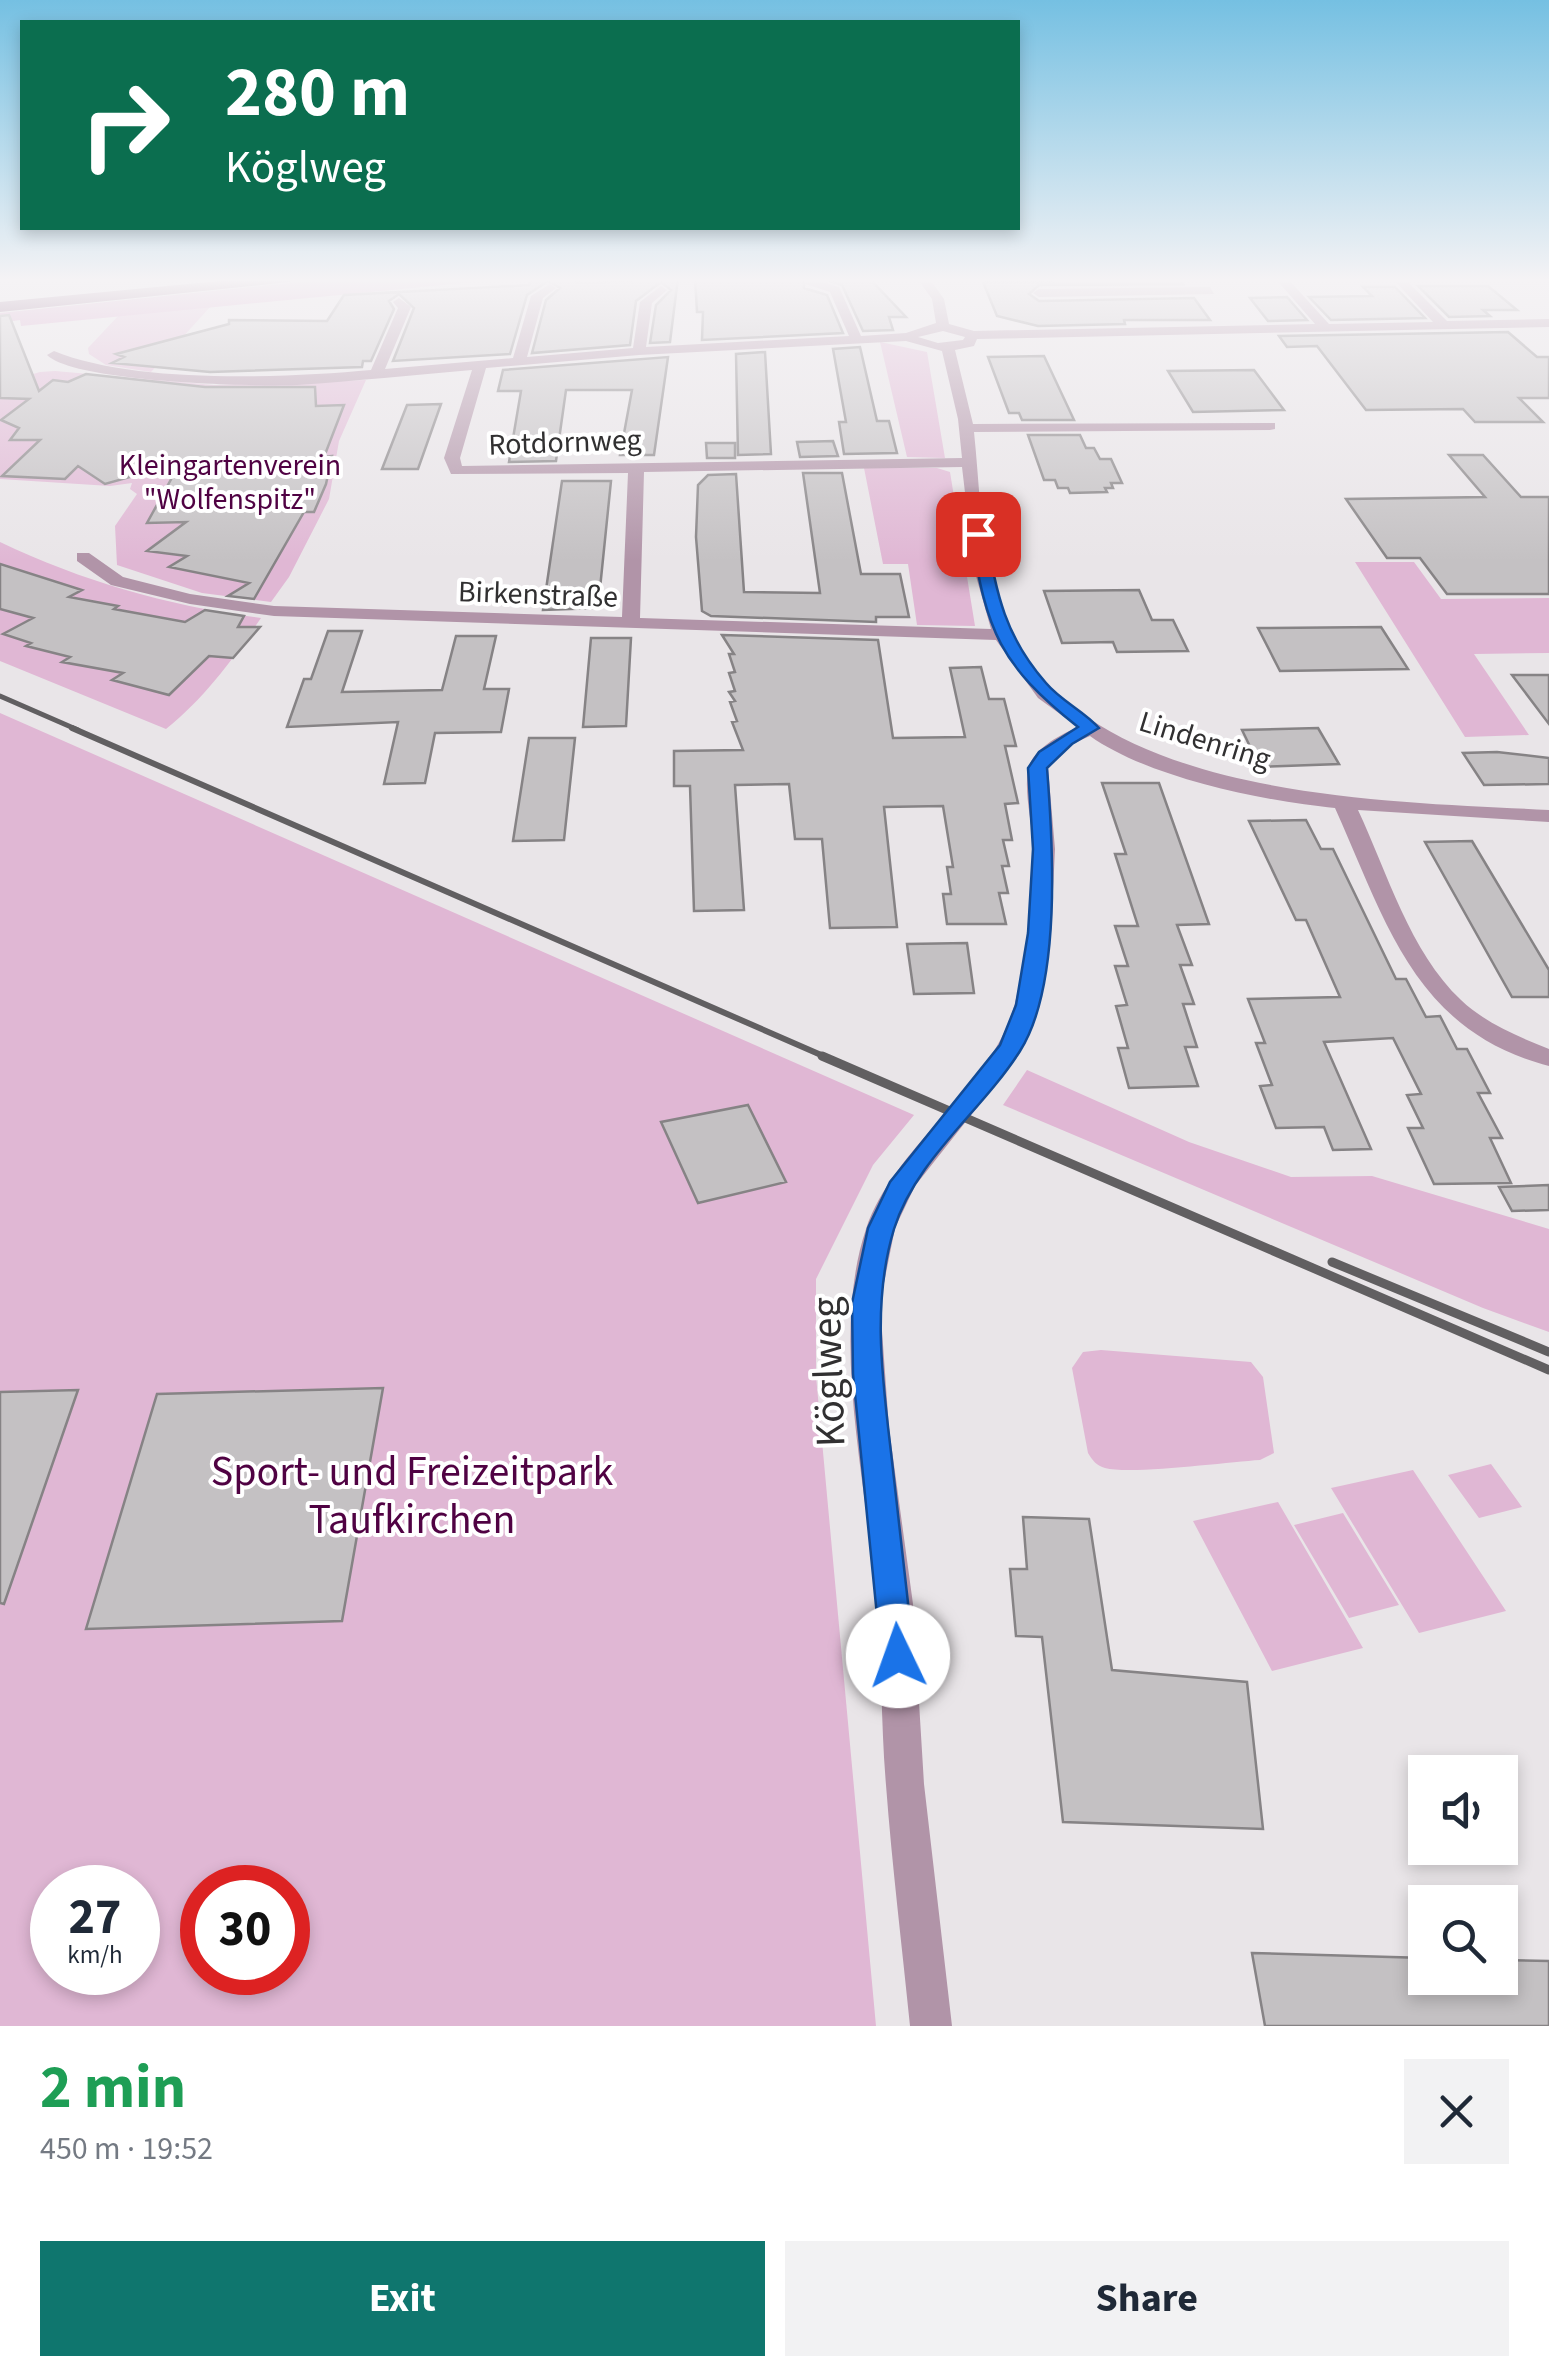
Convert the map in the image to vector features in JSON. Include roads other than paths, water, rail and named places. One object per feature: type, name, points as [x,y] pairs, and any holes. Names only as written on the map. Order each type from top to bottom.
[{"type":"street","points":[[116,373],[204,380],[292,381],[408,373]]},
{"type":"street","name":"Rotdornweg","points":[[478,373],[452,458],[456,471],[968,462]]},
{"type":"street","name":"Lindenring","points":[[954,373],[966,428],[989,596],[1002,635],[1041,690],[1090,728],[1118,744],[1251,789],[1344,803],[1549,816]]},
{"type":"street","points":[[966,428],[1270,426]]},
{"type":"street","points":[[632,625],[636,468]]},
{"type":"street","name":"Birkenstraße","points":[[83,557],[117,580],[190,599],[274,611],[1002,635]]},
{"type":"street","name":"Köglweg","points":[[930,2026],[905,1784],[895,1604],[867,1364],[865,1303],[882,1228],[902,1182],[1011,1047],[1027,1005],[1038,933],[1044,849],[1038,768],[1065,740],[1090,728]]},
{"type":"street","points":[[1344,803],[1424,970],[1452,1006],[1488,1030],[1549,1058]]},
{"type":"railway","points":[[0,696],[78,730]]},
{"type":"railway","points":[[72,728],[828,1058]]},
{"type":"railway","points":[[822,1056],[1549,1370]]},
{"type":"railway","points":[[1332,1262],[1549,1352]]},
{"type":"park label","name":"Kleingartenverein \"Wolfenspitz\"","points":[[230,482]]},
{"type":"park label","name":"Sport- und Freizeitpark Taufkirchen","points":[[412,1494]]}]
